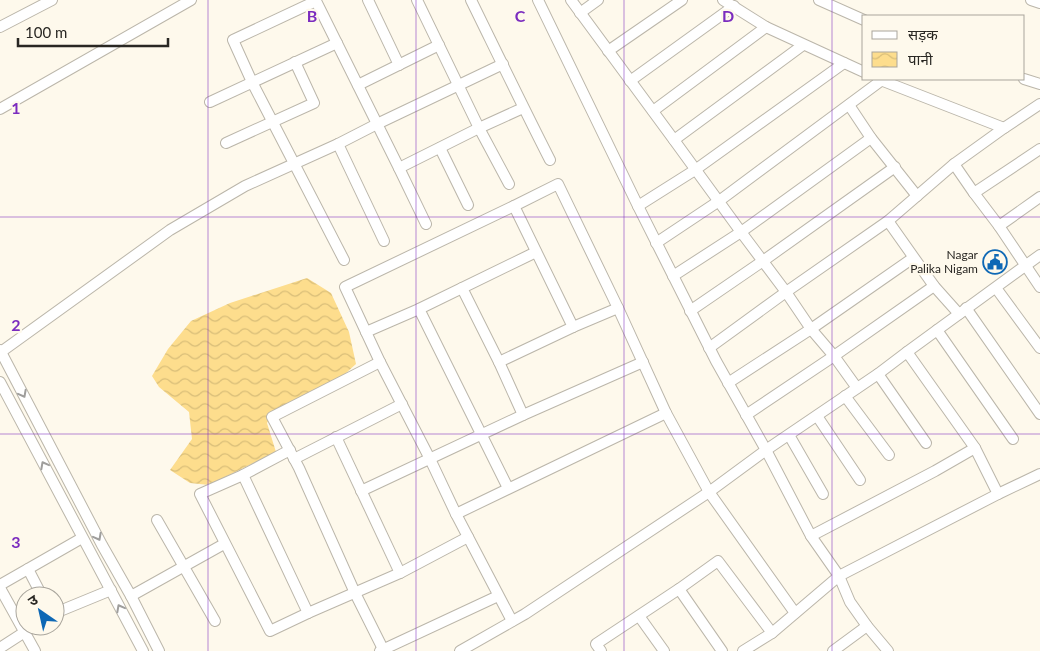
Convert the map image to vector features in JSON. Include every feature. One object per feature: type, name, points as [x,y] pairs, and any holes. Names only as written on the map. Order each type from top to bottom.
[{"type":"street","points":[[0,27],[39,3],[52,0]]},
{"type":"street","points":[[0,109],[191,0]]},
{"type":"street","points":[[368,0],[399,65]]},
{"type":"street","points":[[417,0],[509,184]]},
{"type":"street","points":[[471,0],[550,160]]},
{"type":"street","points":[[538,0],[690,311],[766,450],[810,536],[839,576],[850,602],[888,651]]},
{"type":"street","points":[[571,0],[786,292],[811,329],[834,356],[857,388]]},
{"type":"street","points":[[580,13],[598,0]]},
{"type":"street","points":[[608,51],[682,0]]},
{"type":"street","points":[[723,0],[766,27],[862,71]]},
{"type":"street","points":[[819,0],[862,19]]},
{"type":"street","points":[[1031,0],[1040,3]]},
{"type":"street","points":[[344,260],[252,82],[233,40],[316,2],[426,224]]},
{"type":"street","points":[[630,81],[734,6]]},
{"type":"street","points":[[653,111],[766,27]]},
{"type":"street","points":[[210,102],[337,42]]},
{"type":"street","points":[[674,140],[803,44]]},
{"type":"street","points":[[358,85],[440,45]]},
{"type":"street","points":[[226,143],[314,103],[295,62]]},
{"type":"street","points":[[638,206],[695,170],[844,63]]},
{"type":"street","points":[[159,651],[0,351],[170,230],[245,186],[338,144],[503,64]]},
{"type":"street","points":[[1025,79],[1040,84]]},
{"type":"street","points":[[656,243],[719,201],[849,105],[879,80]]},
{"type":"street","points":[[883,80],[1004,128]]},
{"type":"street","points":[[709,348],[888,221],[954,164],[1040,104]]},
{"type":"street","points":[[849,105],[871,138],[917,196]]},
{"type":"street","points":[[399,168],[523,108]]},
{"type":"street","points":[[673,276],[740,232],[871,138]]},
{"type":"street","points":[[338,144],[384,241]]},
{"type":"street","points":[[440,148],[468,205]]},
{"type":"street","points":[[974,193],[1040,149]]},
{"type":"street","points":[[954,164],[1040,287]]},
{"type":"street","points":[[690,311],[763,262],[895,167]]},
{"type":"street","points":[[512,621],[456,514],[344,287],[558,184],[666,412],[709,492],[796,613]]},
{"type":"street","points":[[999,226],[1040,197]]},
{"type":"street","points":[[514,206],[573,327]]},
{"type":"street","points":[[888,221],[934,286],[962,311],[1040,414]]},
{"type":"street","points":[[366,332],[536,252]]},
{"type":"street","points":[[460,651],[542,602],[709,492],[766,450],[878,374],[1040,255]]},
{"type":"street","points":[[728,383],[811,329],[913,258]]},
{"type":"street","points":[[746,415],[934,286]]},
{"type":"street","points":[[462,288],[523,415]]},
{"type":"street","points":[[996,288],[1040,348]]},
{"type":"street","points":[[499,362],[618,308]]},
{"type":"street","points":[[418,309],[508,488]]},
{"type":"street","points":[[937,330],[1013,439]]},
{"type":"street","points":[[907,352],[975,448],[998,494]]},
{"type":"street","points":[[380,362],[272,417],[292,454],[382,651],[498,596]]},
{"type":"street","points":[[361,491],[523,415],[643,362]]},
{"type":"street","points":[[878,374],[926,444]]},
{"type":"street","points":[[0,382],[143,651]]},
{"type":"street","points":[[845,396],[889,455]]},
{"type":"street","points":[[402,404],[336,437],[200,494],[224,544],[270,631],[400,573],[468,537]]},
{"type":"street","points":[[456,514],[666,412]]},
{"type":"street","points":[[817,416],[860,480]]},
{"type":"street","points":[[789,435],[823,494]]},
{"type":"street","points":[[336,437],[400,573]]},
{"type":"street","points":[[810,536],[975,448]]},
{"type":"street","points":[[743,651],[772,633],[839,576],[1040,474]]},
{"type":"street","points":[[243,475],[308,613]]},
{"type":"street","points":[[157,520],[215,621]]},
{"type":"street","points":[[15,615],[0,587],[82,538]]},
{"type":"street","points":[[131,596],[224,544]]},
{"type":"street","points":[[601,651],[596,644],[718,561],[772,633]]},
{"type":"street","points":[[28,569],[37,586]]},
{"type":"street","points":[[679,589],[722,651]]},
{"type":"street","points":[[65,609],[111,590]]},
{"type":"street","points":[[639,616],[664,651]]},
{"type":"street","points":[[833,651],[867,626]]},
{"type":"street","points":[[0,648],[18,636]]},
{"type":"street","points":[[26,636],[35,651]]},
{"type":"water","points":[[307,278],[331,293],[349,332],[356,364],[335,383],[273,413],[267,423],[276,452],[209,485],[190,483],[170,470],[192,439],[189,412],[159,387],[152,376],[168,349],[191,321],[230,303]]},
{"type":"place","name":"Nagar Palika Nigam","points":[[995,262]]}]
